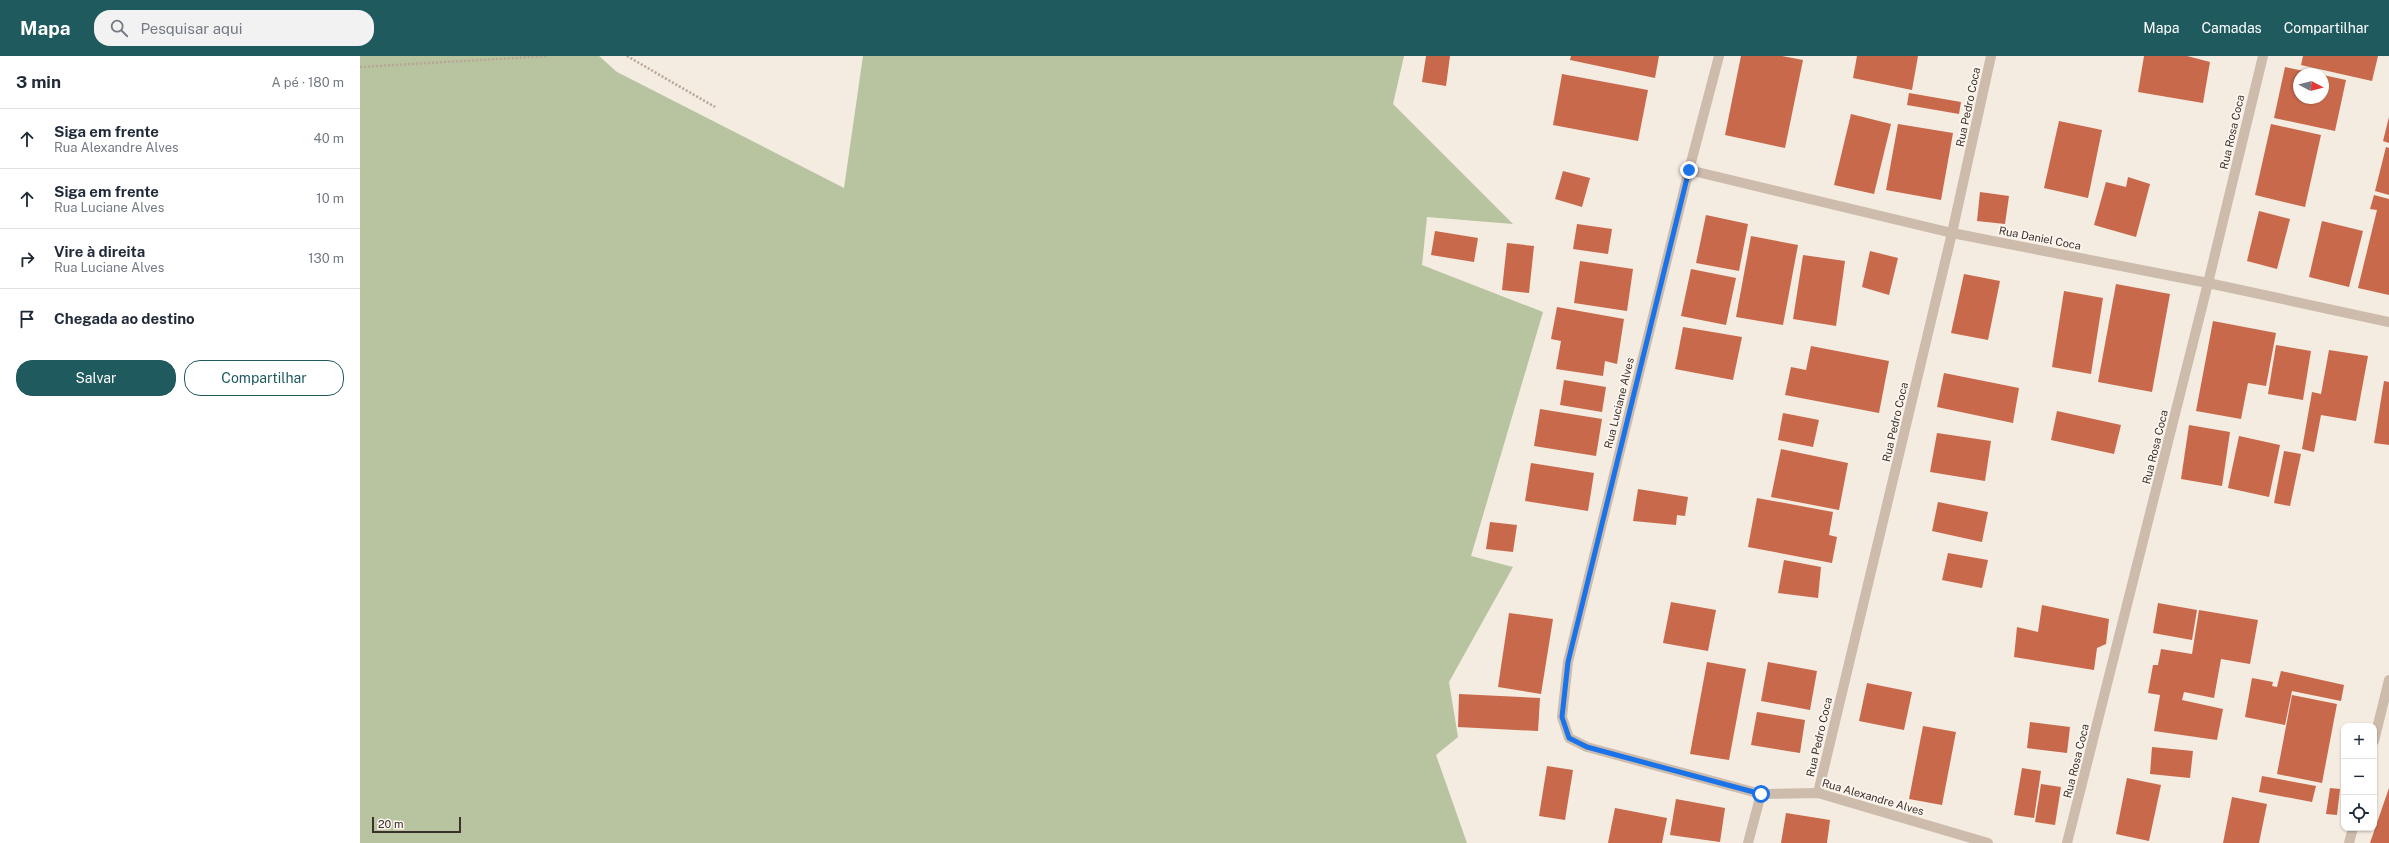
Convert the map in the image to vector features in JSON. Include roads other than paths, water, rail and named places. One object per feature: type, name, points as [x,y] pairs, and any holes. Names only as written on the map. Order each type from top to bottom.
[{"type":"street","name":"Rua Luciane Alves","points":[[1587,747],[1569,738],[1562,717],[1568,662],[1689,170],[1719,56]]},
{"type":"street","name":"Rua Pedro Coca","points":[[1818,793],[1952,233],[1991,56]]},
{"type":"street","name":"Rua Rosa Coca","points":[[2067,843],[2208,283],[2263,56]]},
{"type":"street","name":"Rua Daniel Coca","points":[[1689,170],[1952,233],[2208,283],[2389,322]]},
{"type":"street","points":[[2377,729],[2389,680]]},
{"type":"street","name":"Rua Alexandre Alves","points":[[1587,747],[1761,794],[1818,793],[1988,843]]},
{"type":"street","points":[[1748,843],[1761,794]]},
{"type":"street","points":[[2349,843],[2351,831]]}]
